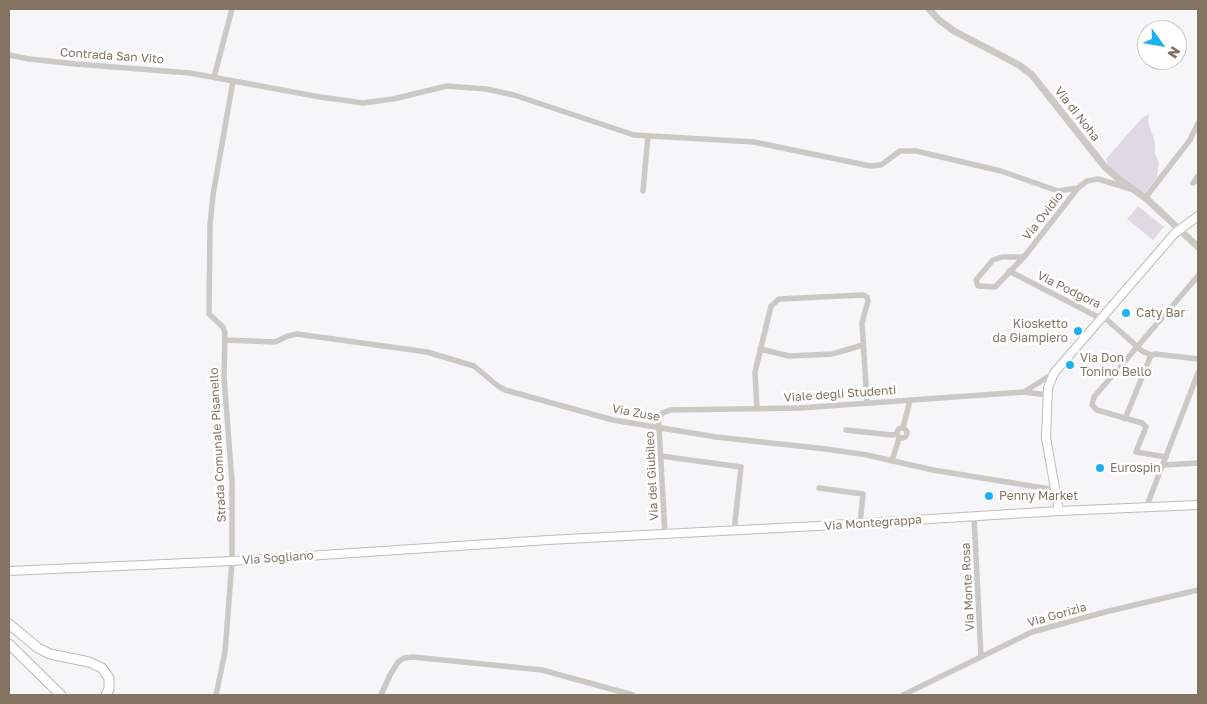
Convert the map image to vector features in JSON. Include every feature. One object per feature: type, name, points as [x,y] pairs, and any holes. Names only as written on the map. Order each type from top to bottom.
[{"type":"main road","points":[[1059,511],[1046,438],[1048,388],[1054,373],[1180,229],[1198,216]]},
{"type":"main road","name":"Via Montegrappa","points":[[548,540],[1198,505]]},
{"type":"main road","name":"Via Sogliano","points":[[9,571],[232,561],[548,540]]},
{"type":"main road","points":[[9,624],[38,648],[50,654],[89,662],[102,668],[109,678],[109,689],[106,695]]},
{"type":"main road","points":[[9,644],[62,695]]},
{"type":"street","points":[[214,77],[232,9]]},
{"type":"street","name":"Via di Noha","points":[[929,9],[939,20],[954,31],[1019,65],[1032,75],[1105,167],[1146,198],[1198,247]]},
{"type":"street","name":"Contrada San Vito","points":[[9,55],[66,63],[171,70],[362,103],[393,99],[447,86],[486,89],[514,95],[624,133],[754,142],[870,166],[881,165],[900,151],[916,151],[1000,171],[1051,189],[1070,190],[1078,188]]},
{"type":"street","points":[[226,340],[222,327],[209,314],[210,234],[213,195],[233,81]]},
{"type":"street","points":[[1146,198],[1195,133],[1198,123]]},
{"type":"street","points":[[643,191],[648,136]]},
{"type":"street","points":[[1188,143],[1198,140]]},
{"type":"street","points":[[1078,188],[1087,181],[1098,178],[1135,191]]},
{"type":"street","name":"Via Ovidio","points":[[1024,257],[1002,257],[993,260],[976,280],[978,286],[995,287],[1024,257],[1078,188]]},
{"type":"street","name":"Via Podgora","points":[[1009,271],[1096,316],[1104,317],[1136,346],[1151,355],[1198,359]]},
{"type":"street","points":[[1166,457],[1136,452],[1146,427],[1142,422],[1097,410],[1092,405],[1094,396],[1198,276]]},
{"type":"street","points":[[757,409],[755,372],[771,306],[779,299],[863,295],[867,297],[868,301],[862,322],[867,403]]},
{"type":"street","name":"Via Zuse","points":[[226,340],[275,342],[297,334],[427,352],[474,366],[505,390],[613,420],[716,437],[826,449],[1056,490]]},
{"type":"street","name":"Strada Comunale Pisanello","points":[[216,695],[225,652],[232,561],[232,482],[224,377],[226,340]]},
{"type":"street","points":[[760,349],[788,356],[824,355],[864,345]]},
{"type":"street","points":[[1126,419],[1151,355]]},
{"type":"street","points":[[1024,392],[1054,373]]},
{"type":"street","points":[[1146,508],[1198,373]]},
{"type":"street","name":"Viale degli Studenti","points":[[658,417],[662,412],[670,410],[757,409],[1024,392],[1048,395]]},
{"type":"street","points":[[892,461],[898,436],[897,431],[903,428],[910,400]]},
{"type":"street","name":"Via del Giubileo","points":[[658,417],[665,534]]},
{"type":"street","points":[[846,430],[898,436]]},
{"type":"street","points":[[661,456],[741,467],[734,531]]},
{"type":"street","points":[[1163,465],[1198,463]]},
{"type":"street","points":[[819,488],[863,494],[860,524]]},
{"type":"street","name":"Via Monte Rosa","points":[[974,517],[981,657]]},
{"type":"street","name":"Via Gorizia","points":[[903,695],[1032,632],[1198,590]]},
{"type":"street","points":[[381,695],[398,662],[404,658],[413,657],[542,670],[633,695]]},
{"type":"shaded area","points":[[1149,114],[1148,122],[1155,142],[1155,154],[1159,163],[1157,177],[1144,194],[1108,166],[1106,159],[1142,118]]},
{"type":"shaded area","points":[[1138,206],[1164,227],[1153,240],[1127,219]]},
{"type":"place","name":"Caty Bar","points":[[1126,313]]},
{"type":"place","name":"Kiosketto da Giampiero","points":[[1078,331]]},
{"type":"place","name":"Via Don Tonino Bello","points":[[1070,365]]},
{"type":"place","name":"Eurospin","points":[[1100,468]]},
{"type":"place","name":"Penny Market","points":[[989,496]]}]
